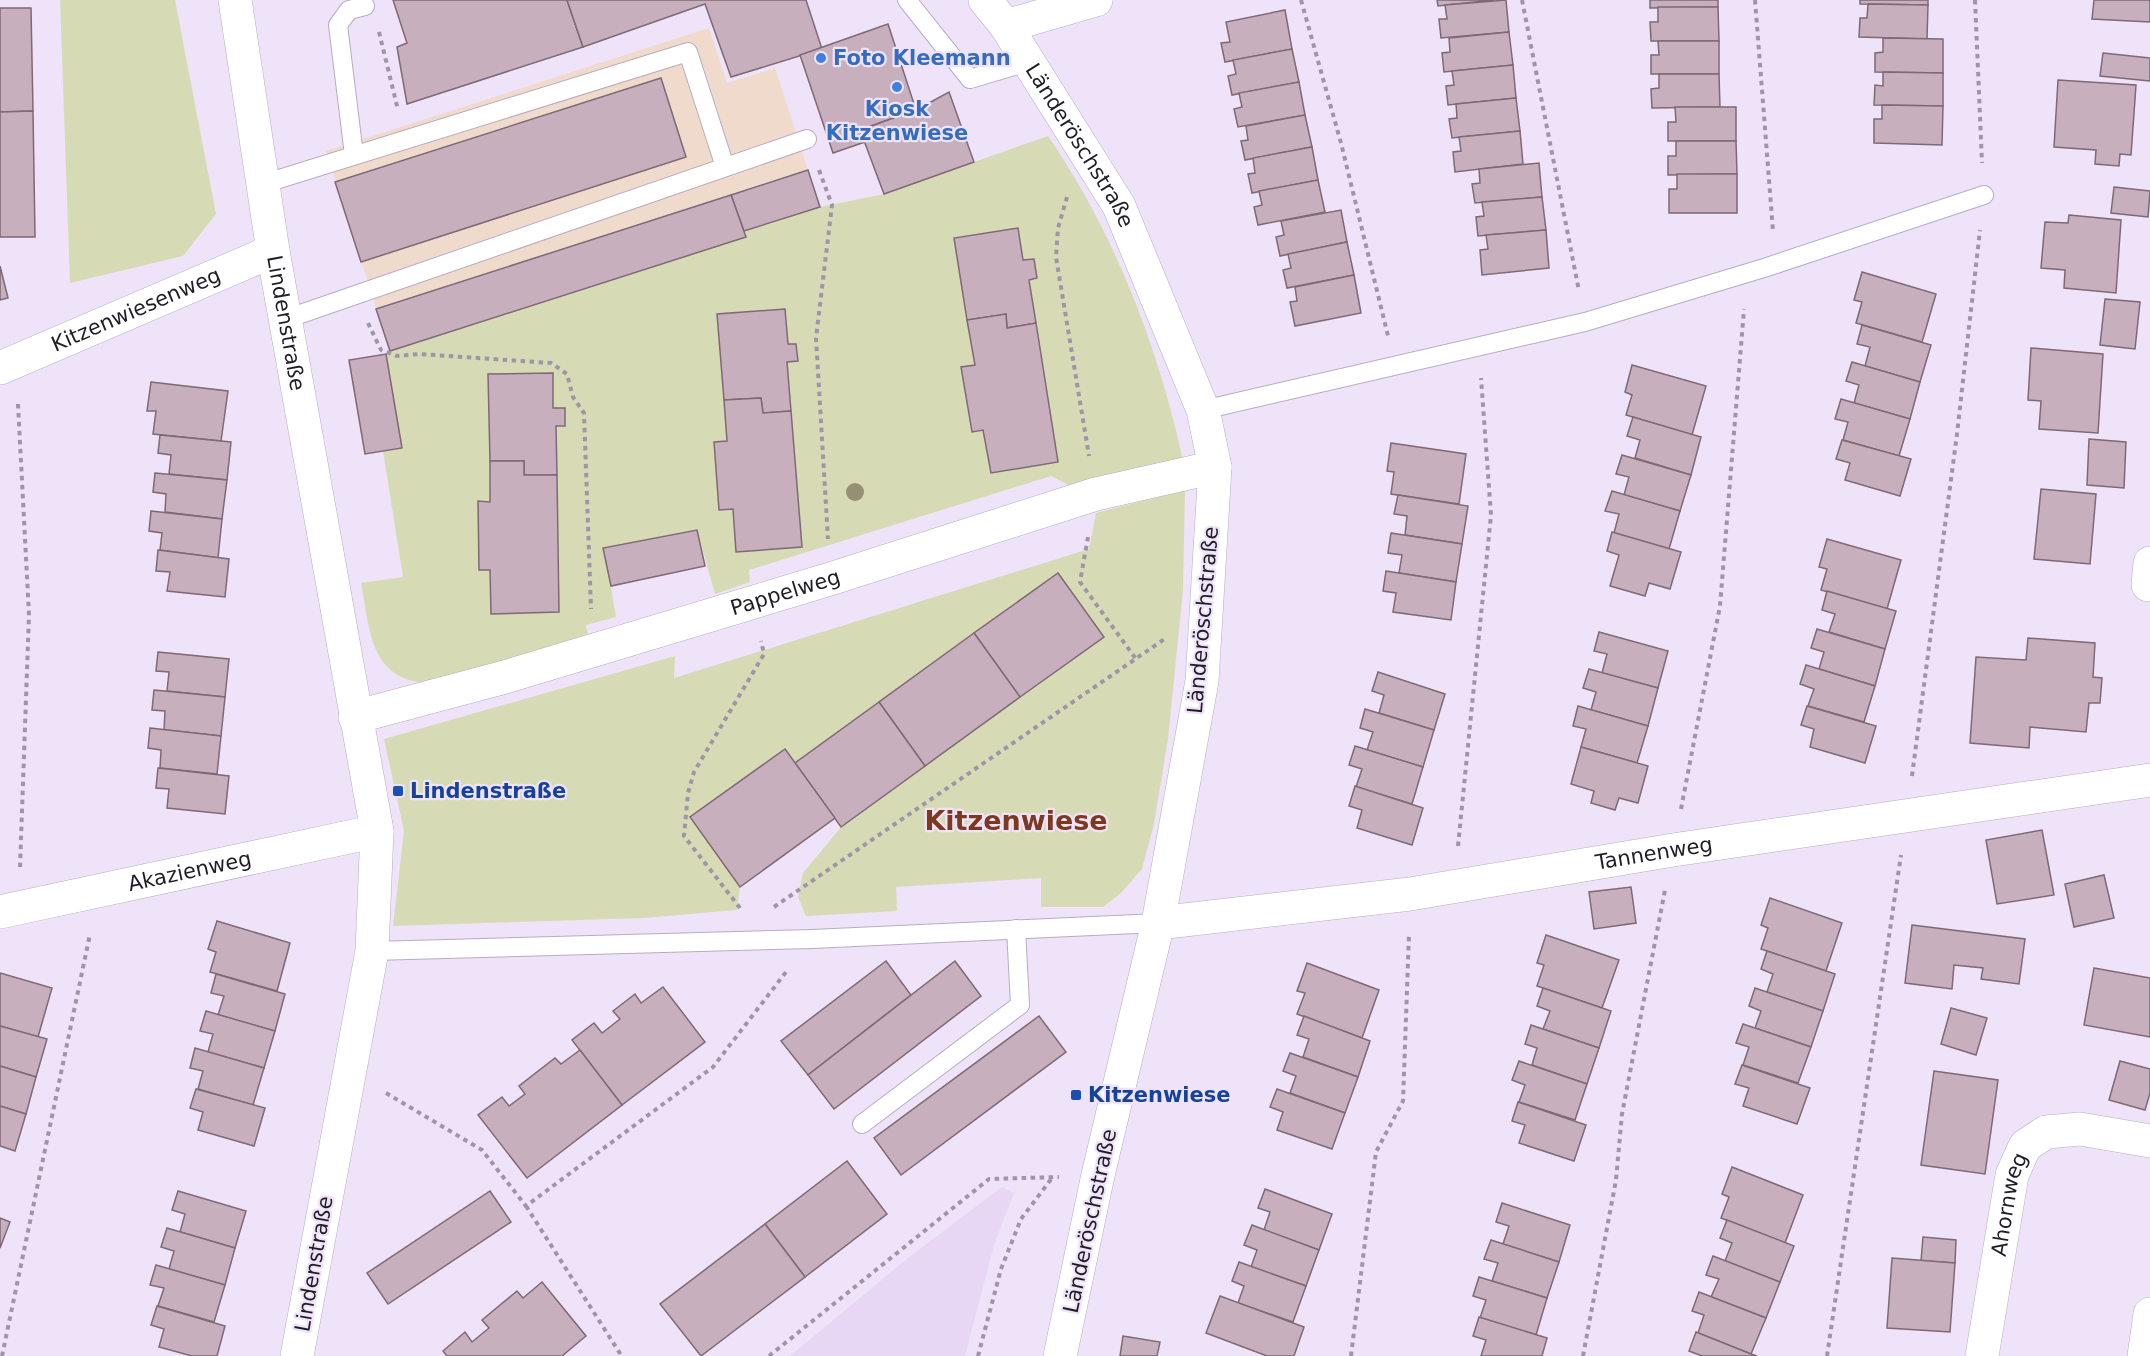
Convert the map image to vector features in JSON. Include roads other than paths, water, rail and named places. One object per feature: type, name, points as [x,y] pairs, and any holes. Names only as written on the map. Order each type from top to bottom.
[{"type":"street","name":"Lindenstraße","points":[[235,0],[273,251],[377,831],[372,951],[297,1356]]},
{"type":"street","name":"Länderöschstraße","points":[[985,0],[1005,26],[1119,206],[1203,410],[1215,467],[1202,681],[1158,923],[1098,1175],[1060,1356]]},
{"type":"street","points":[[1005,26],[1096,0]]},
{"type":"street","name":"Kitzenwiesenweg","points":[[8,365],[273,251]]},
{"type":"street","name":"Pappelweg","points":[[355,717],[593,651],[830,579],[1096,494],[1215,467]]},
{"type":"street","name":"Tannenweg","points":[[1158,923],[1410,894],[1673,850],[1906,818],[2150,780]]},
{"type":"street","name":"Akazienweg","points":[[10,909],[377,831]]},
{"type":"street","name":"Ahornweg","points":[[1982,1356],[2012,1175],[2025,1146],[2046,1132],[2080,1129],[2150,1141]]},
{"type":"street","points":[[2144,1356],[2150,1314]]},
{"type":"lane","points":[[907,0],[969,79],[1028,62]]},
{"type":"lane","points":[[354,155],[338,25],[349,10],[365,6]]},
{"type":"lane","points":[[263,184],[688,52],[725,167]]},
{"type":"lane","points":[[286,320],[807,139]]},
{"type":"lane","points":[[1203,410],[1585,322],[1764,268],[1984,195]]},
{"type":"lane","points":[[372,951],[812,939],[1158,923]]},
{"type":"lane","points":[[862,1124],[1020,1005],[1016,929]]},
{"type":"place","name":"Foto Kleemann","points":[[821,58]]},
{"type":"place","name":"Kiosk Kitzenwiese","points":[[897,87]]},
{"type":"place","name":"Lindenstraße","points":[[398,791]]},
{"type":"place","name":"Kitzenwiese","points":[[1076,1095]]},
{"type":"district","name":"Kitzenwiese","points":[[1016,821]]}]
